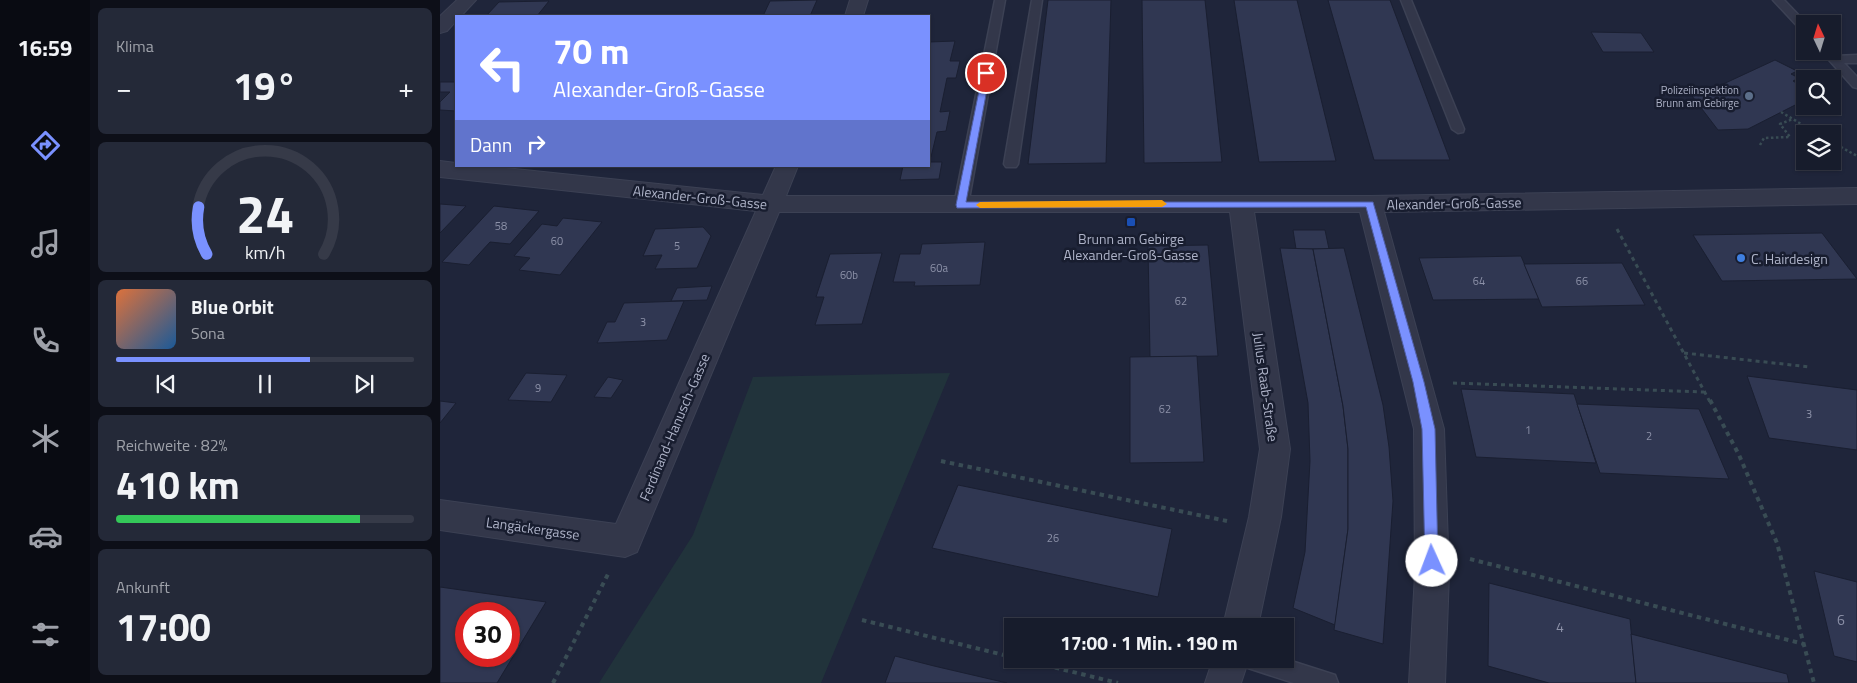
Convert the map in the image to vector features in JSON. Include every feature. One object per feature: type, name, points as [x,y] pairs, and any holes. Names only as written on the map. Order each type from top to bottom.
[{"type":"street","points":[[440,27],[467,0]]},
{"type":"street","points":[[854,15],[859,0]]},
{"type":"street","name":"Ferdinand-Hanusch-Gasse","points":[[625,541],[787,167]]},
{"type":"street","name":"Alexander-Groß-Gasse","points":[[440,169],[769,204],[961,205],[1131,203],[1241,205],[1857,196]]},
{"type":"street","points":[[1370,204],[1429,429],[1432,574],[1427,683]]},
{"type":"street","name":"Julius Raab-Straße","points":[[1241,205],[1275,449],[1263,528],[1242,618]]},
{"type":"street","name":"Langäckergasse","points":[[440,515],[625,541]]},
{"type":"street","points":[[1223,683],[1229,668]]},
{"type":"lane","points":[[961,205],[1000,0]]},
{"type":"lane","points":[[1011,164],[1037,0]]},
{"type":"lane","points":[[1406,0],[1458,129]]},
{"type":"lane","points":[[1778,0],[1796,19]]},
{"type":"lane","points":[[1841,57],[1857,59]]},
{"type":"lane","points":[[1835,60],[1857,84]]},
{"type":"lane","points":[[1281,668],[1327,683]]},
{"type":"path","points":[[1781,112],[1803,125]]},
{"type":"path","points":[[1760,145],[1764,138],[1790,137],[1780,124],[1793,119]]},
{"type":"path","points":[[1841,147],[1857,156]]},
{"type":"path","points":[[1602,200],[1738,455],[1777,543],[1814,683]]},
{"type":"path","points":[[1684,353],[1810,367]]},
{"type":"path","points":[[1418,382],[1705,392]]},
{"type":"path","points":[[941,461],[1263,528]]},
{"type":"path","points":[[553,683],[625,541]]},
{"type":"path","points":[[1431,549],[1804,644]]},
{"type":"path","points":[[862,620],[1004,655]]},
{"type":"path","points":[[1057,668],[1118,683]]},
{"type":"shaded area","points":[[950,373],[821,683],[599,683],[693,535],[753,377]]},
{"type":"building","points":[[817,0],[810,15],[763,15],[770,1]]},
{"type":"building","points":[[1048,0],[1111,0],[1106,163],[1028,164]]},
{"type":"building","points":[[1142,0],[1205,0],[1222,162],[1144,163]]},
{"type":"building","points":[[1234,0],[1297,0],[1336,161],[1259,162]]},
{"type":"building","points":[[1328,0],[1390,0],[1450,160],[1374,160]]},
{"type":"building","points":[[549,1],[538,15],[487,15],[499,2]]},
{"type":"building","points":[[1591,32],[1641,33],[1654,52],[1603,52]]},
{"type":"building","points":[[955,41],[950,61],[960,61],[956,78],[947,78],[940,112],[950,111],[946,131],[937,132],[931,157],[930,157],[930,42]]},
{"type":"building","name":"Polizeiinspektion Brunn am Gebirge","points":[[1775,60],[1796,70],[1791,74],[1796,76],[1796,80],[1793,81],[1796,83],[1796,105],[1748,129],[1718,130],[1689,92],[1706,92]]},
{"type":"building","points":[[440,82],[455,82],[455,111],[440,110],[440,102],[450,92],[440,92]]},
{"type":"building","points":[[930,162],[942,162],[939,179],[900,180],[903,167],[930,167]]},
{"type":"building","points":[[440,204],[466,206],[440,233]]},
{"type":"building","points":[[494,206],[539,211],[510,244],[490,242],[469,265],[442,262]]},
{"type":"building","points":[[563,218],[602,222],[560,275],[519,270],[530,258],[514,256],[542,224],[557,226]]},
{"type":"building","points":[[703,227],[711,236],[697,268],[655,269],[662,255],[643,256],[655,229]]},
{"type":"building","points":[[1293,230],[1325,230],[1329,249],[1296,249]]},
{"type":"building","points":[[1822,233],[1857,279],[1722,281],[1693,235]]},
{"type":"building","points":[[985,242],[980,285],[914,286],[915,282],[893,282],[900,254],[920,254],[922,244]]},
{"type":"building","points":[[1208,245],[1218,356],[1150,357],[1148,246]]},
{"type":"building","points":[[1280,248],[1313,249],[1343,406],[1348,449],[1348,529],[1335,625],[1293,608],[1305,552],[1310,461],[1308,403]]},
{"type":"building","points":[[1344,248],[1383,405],[1389,447],[1393,501],[1383,644],[1334,630],[1348,529],[1348,449],[1343,406],[1313,249]]},
{"type":"building","points":[[882,253],[862,324],[815,325],[824,297],[816,297],[830,254]]},
{"type":"building","points":[[1521,256],[1539,299],[1433,300],[1419,258]]},
{"type":"building","points":[[1622,263],[1645,305],[1542,307],[1524,264]]},
{"type":"building","points":[[712,286],[707,300],[671,301],[677,288]]},
{"type":"building","points":[[684,301],[667,340],[597,343],[607,322],[615,322],[624,303]]},
{"type":"building","points":[[1197,356],[1204,462],[1130,463],[1130,357]]},
{"type":"building","points":[[526,373],[567,375],[551,402],[508,400]]},
{"type":"building","points":[[1747,376],[1857,390],[1857,450],[1769,438]]},
{"type":"building","points":[[608,377],[623,380],[611,398],[594,397]]},
{"type":"building","points":[[1461,389],[1574,394],[1596,463],[1476,457]]},
{"type":"building","points":[[440,401],[456,403],[440,423]]},
{"type":"building","points":[[1577,404],[1699,409],[1729,479],[1600,473]]},
{"type":"building","points":[[958,485],[1172,529],[1158,597],[932,548]]},
{"type":"building","points":[[1814,571],[1857,582],[1857,662],[1834,656]]},
{"type":"building","points":[[1489,583],[1630,619],[1636,683],[1549,683],[1488,666]]},
{"type":"building","points":[[440,587],[546,602],[520,645],[520,602],[455,602],[455,667],[507,667],[497,683],[440,683]]},
{"type":"building","points":[[1631,634],[1787,674],[1789,683],[1636,683]]},
{"type":"building","points":[[895,656],[934,666],[1007,683],[885,683]]},
{"type":"slow traffic","points":[[980,205],[1162,204]]},
{"type":"place","name":"Polizeiinspektion Brunn am Gebirge","points":[[1749,96]]},
{"type":"place","name":"Brunn am Gebirge Alexander-Groß-Gasse","points":[[1131,222]]},
{"type":"place","name":"C. Hairdesign","points":[[1741,258]]},
{"type":"route","points":[[986,73],[961,205],[1131,203],[1241,205],[1370,204],[1429,429],[1432,561]]}]
